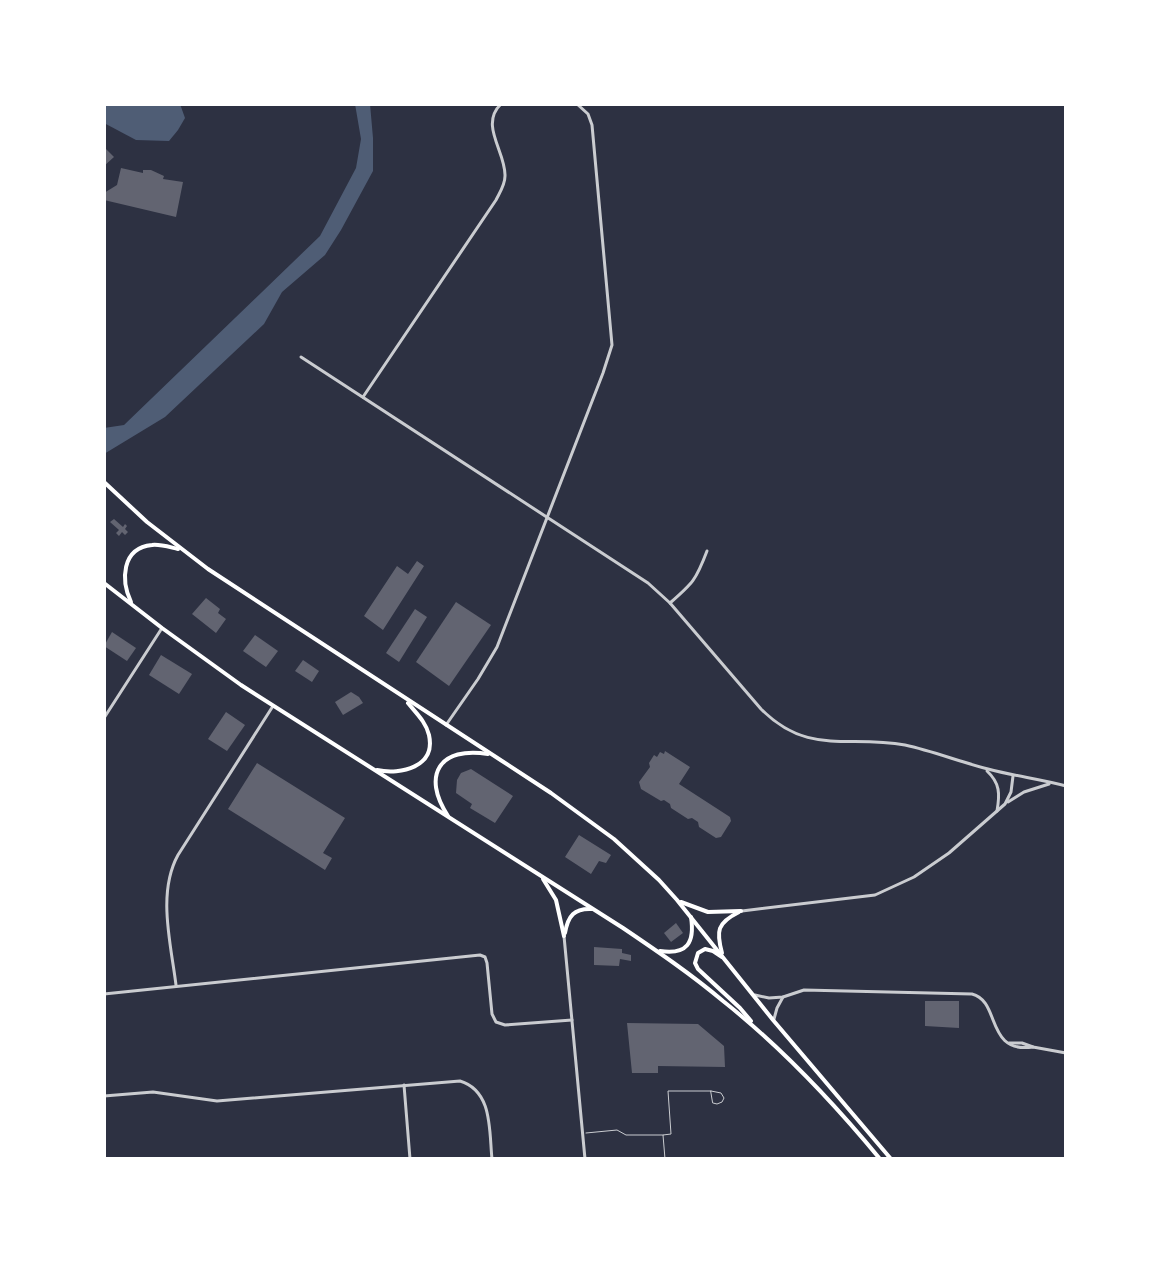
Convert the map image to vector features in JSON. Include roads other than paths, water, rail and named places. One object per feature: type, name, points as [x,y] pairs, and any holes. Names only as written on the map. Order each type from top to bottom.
[{"type":"highway","points":[[104,482],[130,508],[222,579],[594,822],[677,900],[773,1020],[891,1159]]},
{"type":"highway","points":[[133,606],[124,578],[124,569],[130,557],[147,546],[180,549]]},
{"type":"highway","points":[[104,583],[273,706],[658,951],[721,998],[761,1034],[838,1110],[880,1159]]},
{"type":"highway","points":[[374,770],[393,773],[409,770],[422,760],[428,749],[426,725],[404,698]]},
{"type":"highway","points":[[449,817],[435,790],[435,777],[441,766],[461,752],[491,754]]},
{"type":"highway","points":[[539,874],[556,900],[564,936]]},
{"type":"highway","points":[[677,900],[708,912],[741,911]]},
{"type":"highway","points":[[564,936],[572,914],[581,909],[593,909]]},
{"type":"highway","points":[[723,955],[719,929],[727,918],[741,911]]},
{"type":"highway","points":[[658,951],[675,952],[686,947],[693,932],[691,916]]},
{"type":"highway","points":[[727,961],[705,949],[694,960],[697,968],[740,1008],[761,1034]]},
{"type":"street","points":[[363,397],[502,190],[505,170],[492,124],[493,114],[501,104]]},
{"type":"street","points":[[446,725],[497,647],[612,345],[592,125],[588,114],[577,104]]},
{"type":"street","points":[[301,357],[648,583],[670,603],[761,709],[787,730],[815,740],[897,743],[1013,776],[1066,786]]},
{"type":"street","points":[[670,603],[693,583],[707,551]]},
{"type":"street","points":[[104,718],[162,628]]},
{"type":"street","points":[[176,985],[166,902],[171,870],[179,852],[273,706]]},
{"type":"street","points":[[984,768],[998,786],[997,811]]},
{"type":"street","points":[[1005,804],[1011,792],[1013,776]]},
{"type":"street","points":[[741,911],[875,895],[914,877],[949,853],[1005,804],[1030,789],[1051,783]]},
{"type":"street","points":[[564,936],[585,1159]]},
{"type":"street","points":[[104,994],[480,955],[485,957],[487,963],[492,1014],[496,1022],[505,1025],[572,1020]]},
{"type":"street","points":[[754,995],[783,997],[804,990],[972,994],[984,1001],[998,1033],[1009,1043],[1066,1053]]},
{"type":"street","points":[[773,1020],[783,997]]},
{"type":"street","points":[[104,1096],[153,1092],[217,1101],[460,1081],[472,1085],[485,1103],[492,1159]]},
{"type":"street","points":[[404,1085],[410,1159]]},
{"type":"lane","points":[[583,1133],[617,1130],[626,1135],[671,1134],[668,1091],[711,1091]]},
{"type":"lane","points":[[663,1135],[665,1159]]},
{"type":"water","points":[[104,104],[180,104],[185,118],[169,141],[136,140],[104,123]]},
{"type":"water","points":[[355,104],[370,104],[373,171],[325,255],[282,292],[264,324],[165,417],[104,454],[104,428],[124,425],[320,236],[356,168],[361,139]]}]
